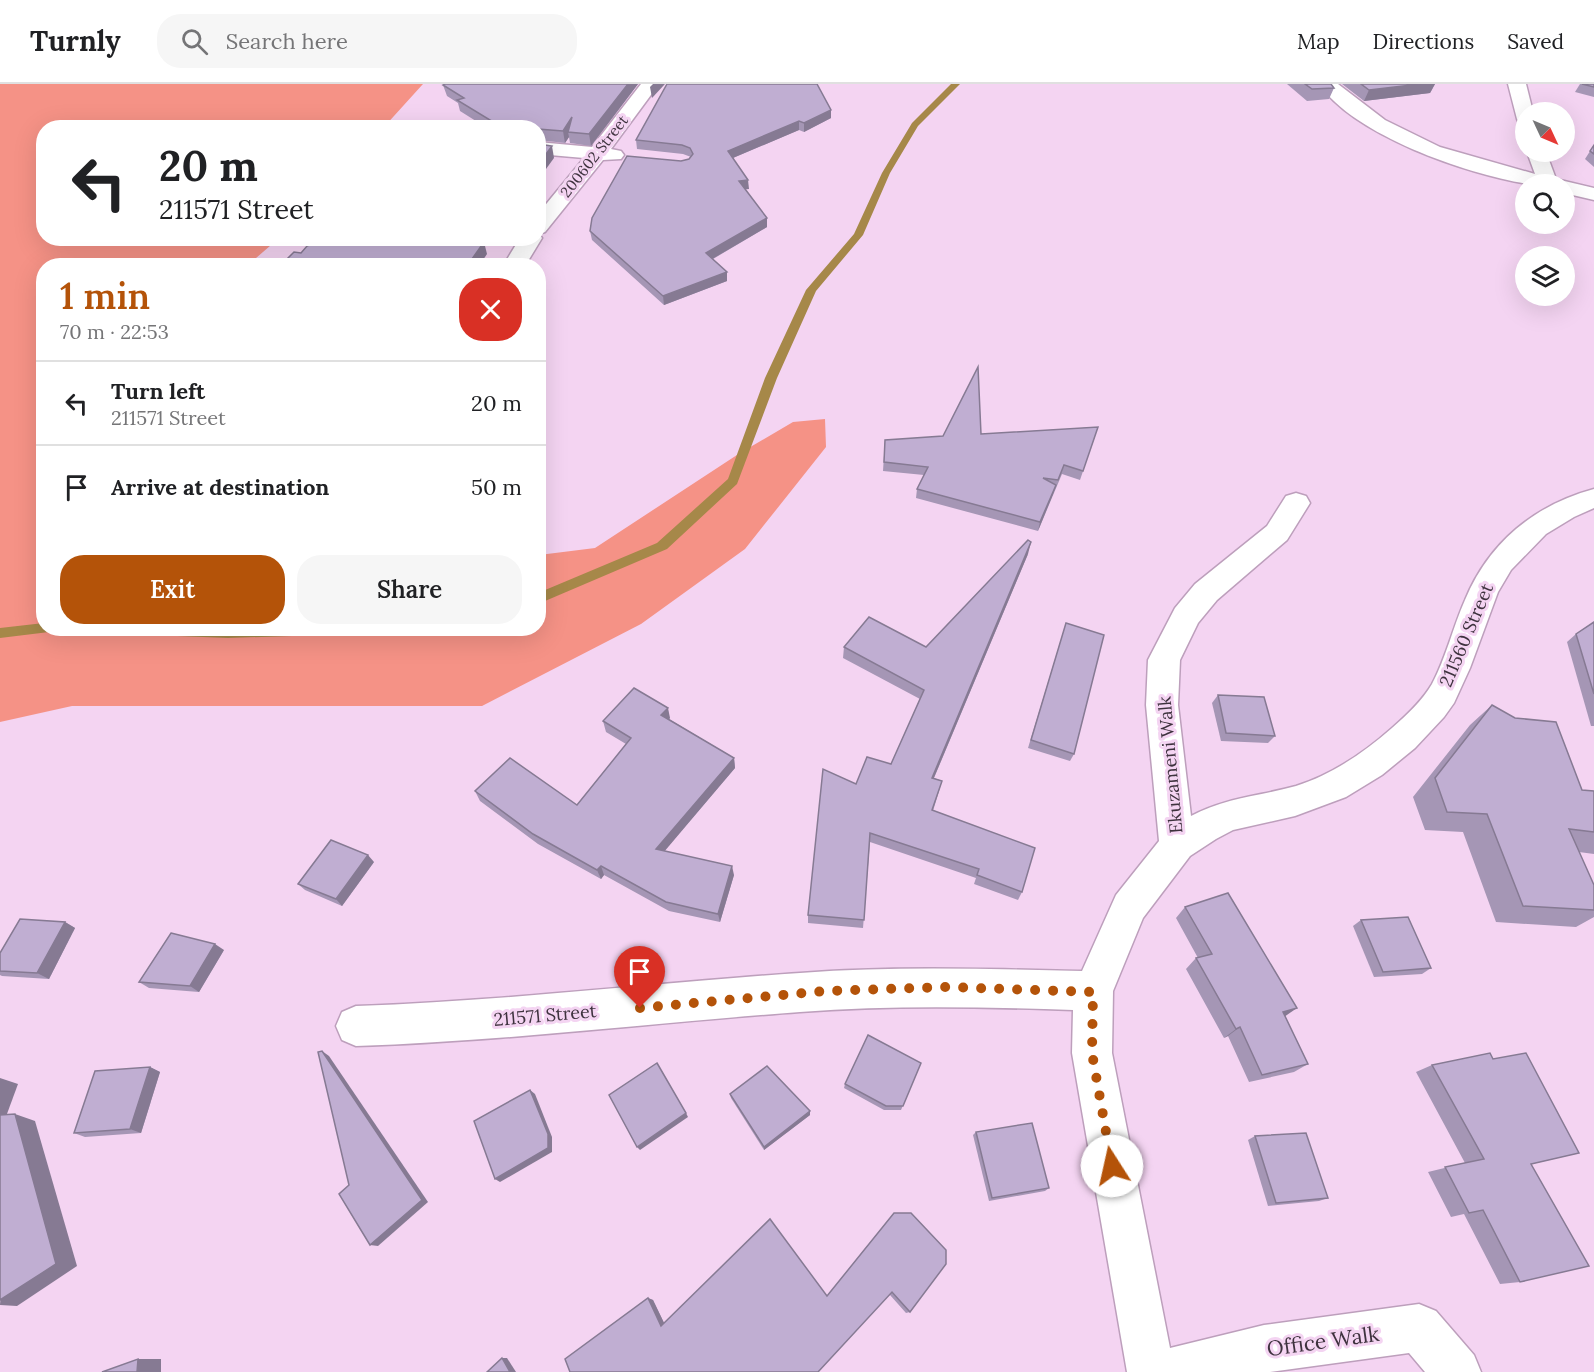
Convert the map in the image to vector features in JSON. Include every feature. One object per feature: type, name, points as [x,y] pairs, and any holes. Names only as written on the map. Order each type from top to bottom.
[{"type":"street","name":"200602 Street","points":[[546,218],[650,84]]},
{"type":"street","points":[[1328,84],[1350,105],[1412,142],[1481,168],[1515,176]]},
{"type":"street","points":[[1517,84],[1522,102]]},
{"type":"street","points":[[546,149],[634,157]]},
{"type":"street","points":[[1575,190],[1594,194]]},
{"type":"street","name":"211560 Street","points":[[1177,845],[1212,823],[1242,813],[1297,800],[1355,775],[1396,745],[1435,707],[1454,670],[1491,576],[1508,553],[1541,522],[1576,503],[1594,498]]},
{"type":"street","name":"Ekuzameni Walk","points":[[1151,1372],[1092,1053],[1093,992],[1129,907],[1177,845],[1162,705],[1164,660],[1186,616],[1206,592],[1277,533],[1296,503]]},
{"type":"street","name":"211571 Street","points":[[356,1026],[454,1023],[802,992],[946,987],[1093,992]]},
{"type":"street","name":"Office Walk","points":[[1170,1372],[1264,1349],[1419,1328],[1457,1372]]},
{"type":"shaded area","points":[[0,84],[423,84],[390,120],[36,120],[36,246],[270,246],[256,258],[36,258],[36,636],[546,636],[546,554],[595,548],[740,453],[793,422],[825,419],[826,447],[745,549],[641,624],[482,706],[72,706],[0,722]]},
{"type":"building","points":[[628,84],[589,134],[568,132],[572,117],[563,131],[546,130],[546,120],[490,120],[457,100],[464,98],[443,85]]},
{"type":"building","points":[[667,84],[817,84],[831,110],[804,123],[799,121],[728,151],[748,180],[739,181],[767,218],[706,253],[727,272],[663,296],[590,231],[592,218],[627,156],[681,161],[689,159],[693,154],[690,148],[682,145],[636,140]]},
{"type":"building","points":[[1305,84],[1331,84],[1334,88],[1312,89]]},
{"type":"building","points":[[1361,84],[1420,84],[1369,90]]},
{"type":"building","points":[[546,145],[552,146],[546,154]]},
{"type":"building","points":[[307,246],[481,246],[473,258],[288,258],[294,252],[301,253]]},
{"type":"building","points":[[978,367],[981,434],[1098,427],[1083,471],[1064,465],[1058,480],[1043,478],[1056,485],[1040,522],[917,489],[928,467],[884,462],[885,440],[943,436]]},
{"type":"building","points":[[1028,540],[1031,542],[932,778],[942,781],[932,810],[1035,848],[1022,892],[977,875],[979,869],[870,833],[864,920],[808,915],[823,769],[856,784],[867,757],[891,764],[924,690],[844,647],[869,617],[926,647]]},
{"type":"building","points":[[1594,622],[1594,694],[1576,634]]},
{"type":"building","points":[[1066,623],[1104,635],[1074,754],[1031,740]]},
{"type":"building","points":[[634,688],[668,708],[661,715],[734,758],[656,849],[732,866],[718,914],[666,902],[601,866],[597,870],[533,834],[475,791],[510,758],[577,805],[631,738],[603,721]]},
{"type":"building","points":[[1218,695],[1264,697],[1275,736],[1226,733]]},
{"type":"building","points":[[1492,705],[1515,718],[1556,722],[1582,790],[1594,791],[1594,832],[1569,829],[1594,885],[1594,910],[1523,906],[1487,814],[1447,812],[1435,778]]},
{"type":"building","points":[[331,840],[368,855],[336,899],[298,884]]},
{"type":"building","points":[[1228,893],[1297,1008],[1283,1012],[1308,1064],[1262,1075],[1240,1027],[1236,1029],[1196,958],[1212,954],[1185,907]]},
{"type":"building","points":[[1408,917],[1431,968],[1383,972],[1361,920]]},
{"type":"building","points":[[20,919],[65,922],[37,973],[0,971],[0,953]]},
{"type":"building","points":[[171,933],[215,944],[190,986],[139,982]]},
{"type":"building","points":[[868,1035],[921,1063],[903,1106],[886,1106],[845,1084]]},
{"type":"building","points":[[322,1051],[422,1200],[370,1245],[339,1194],[349,1185],[318,1052]]},
{"type":"building","points":[[1490,1053],[1493,1059],[1526,1053],[1579,1153],[1531,1164],[1589,1266],[1520,1282],[1483,1210],[1469,1213],[1445,1167],[1484,1159],[1432,1065]]},
{"type":"building","points":[[657,1063],[686,1113],[637,1147],[609,1095]]},
{"type":"building","points":[[767,1066],[810,1111],[764,1147],[730,1094]]},
{"type":"building","points":[[150,1067],[130,1129],[74,1133],[95,1071]]},
{"type":"building","points":[[530,1090],[548,1134],[548,1148],[495,1179],[474,1121]]},
{"type":"building","points":[[15,1114],[56,1264],[0,1300],[0,1115]]},
{"type":"building","points":[[1032,1123],[1049,1188],[992,1198],[976,1132]]},
{"type":"building","points":[[1306,1133],[1328,1198],[1276,1203],[1255,1136]]},
{"type":"building","points":[[894,1213],[911,1213],[946,1250],[946,1264],[910,1312],[892,1292],[818,1372],[570,1372],[565,1359],[648,1298],[661,1326],[770,1219],[827,1296]]},
{"type":"building","points":[[502,1358],[510,1372],[487,1372]]},
{"type":"building","points":[[138,1359],[137,1372],[102,1372]]},
{"type":"waterway","points":[[546,596],[662,546],[733,481],[771,378],[811,290],[858,235],[886,173],[915,125],[956,84]]},
{"type":"waterway","points":[[0,633],[36,629]]},
{"type":"route","points":[[640,1008],[826,991],[946,987],[1093,992],[1092,1053],[1112,1166]]}]
